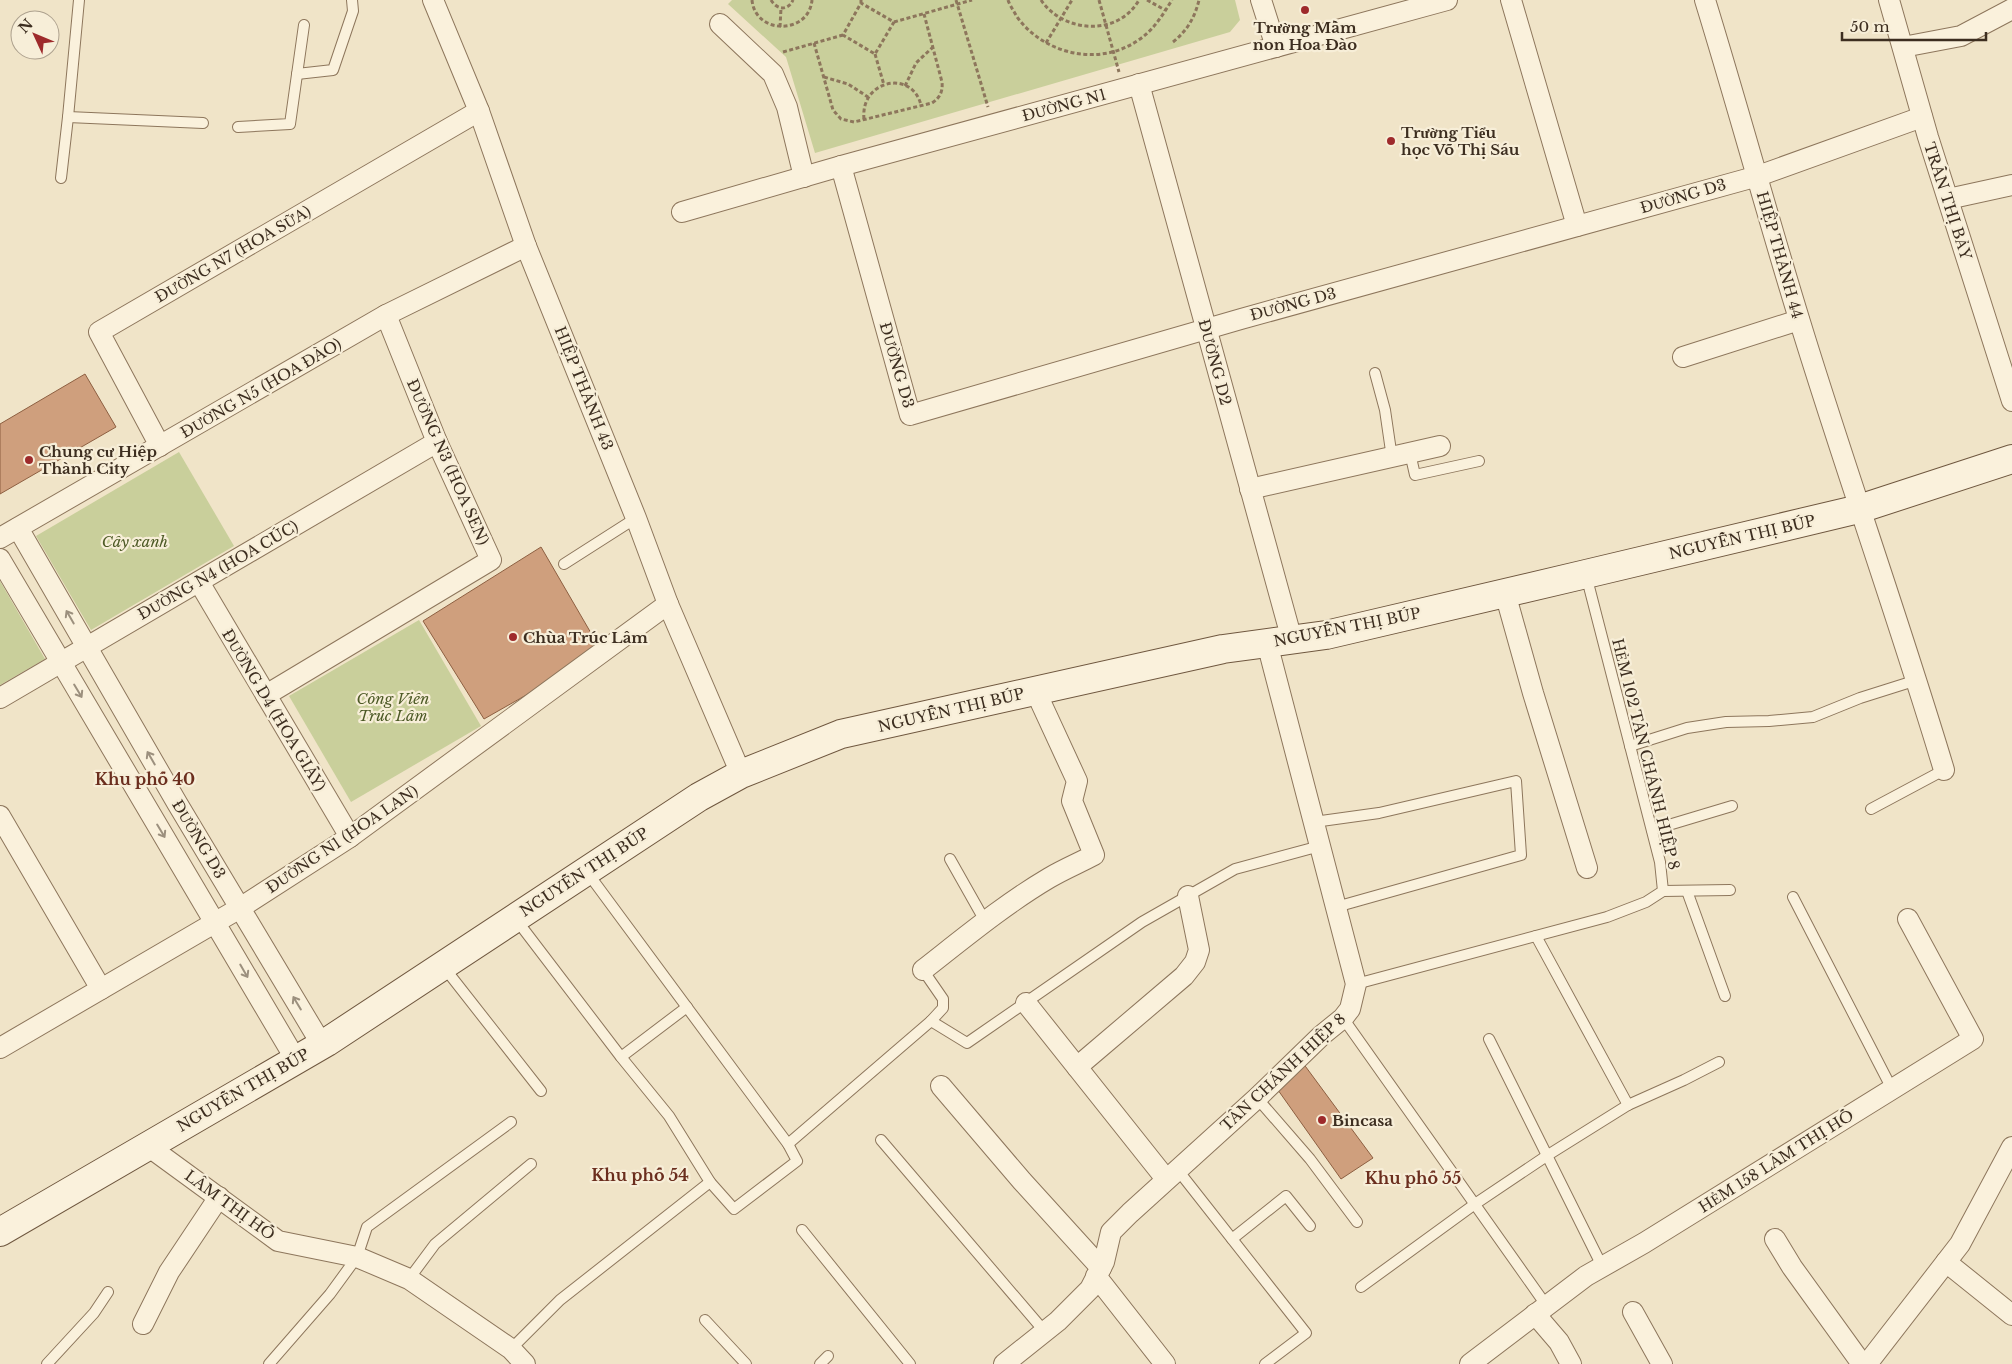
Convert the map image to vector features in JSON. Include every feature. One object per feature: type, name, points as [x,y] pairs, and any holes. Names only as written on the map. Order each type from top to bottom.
[{"type":"street","name":"HIỆP THÀNH 43","points":[[433,0],[478,111],[526,246],[636,518],[668,604],[741,774]]},
{"type":"street","points":[[1261,0],[1276,47]]},
{"type":"street","name":"ĐƯỜNG N1","points":[[682,212],[992,124],[1447,0]]},
{"type":"street","points":[[1511,0],[1577,226]]},
{"type":"street","name":"HIỆP THÀNH 44","points":[[1705,0],[1799,320],[1859,509],[1917,680],[1944,770]]},
{"type":"street","name":"TRẦN THỊ BẢY","points":[[1889,0],[1922,117],[2012,401]]},
{"type":"street","points":[[1903,47],[1961,36],[2012,9]]},
{"type":"street","points":[[720,24],[773,74],[787,107],[804,177]]},
{"type":"street","name":"ĐƯỜNG D2","points":[[1132,86],[1206,329],[1250,489],[1279,642]]},
{"type":"street","name":"ĐƯỜNG N7 (HOA SỮA)","points":[[160,446],[100,332],[478,111]]},
{"type":"street","name":"ĐƯỜNG D3","points":[[841,166],[910,415],[1206,329],[1758,176],[1922,117]]},
{"type":"street","points":[[1948,199],[2012,185]]},
{"type":"street","name":"ĐƯỜNG N5 (HOA ĐÀO)","points":[[0,538],[386,315],[526,246]]},
{"type":"street","name":"ĐƯỜNG N3 (HOA SEN)","points":[[266,695],[491,560],[437,442],[386,315]]},
{"type":"street","points":[[1683,357],[1799,320]]},
{"type":"street","name":"ĐƯỜNG N4 (HOA CÚC)","points":[[0,698],[437,442]]},
{"type":"street","points":[[1250,489],[1440,446]]},
{"type":"street","name":"NGUYỄN THỊ BÚP","points":[[0,1232],[322,1044],[699,797],[741,774],[841,734],[1223,649],[1326,635],[1586,574],[1859,509],[2012,459]]},
{"type":"street","name":"ĐƯỜNG D3","points":[[18,528],[240,908],[322,1044]]},
{"type":"street","name":"ĐƯỜNG D3","points":[[0,559],[296,1060]]},
{"type":"street","name":"ĐƯỜNG D4 (HOA GIẤY)","points":[[199,582],[350,837]]},
{"type":"street","points":[[1505,593],[1533,693],[1587,868]]},
{"type":"street","name":"ĐƯỜNG N1 (HOA LAN)","points":[[0,1048],[240,908],[350,837],[668,604]]},
{"type":"street","name":"TÂN CHÁNH HIỆP 8","points":[[1008,1363],[1058,1322],[1090,1289],[1098,1272],[1111,1232],[1257,1098],[1322,1035],[1343,1018],[1350,1009],[1356,984],[1314,822],[1279,642]]},
{"type":"street","points":[[923,970],[985,921],[1051,877],[1094,856],[1072,801],[1077,781],[1035,690]]},
{"type":"street","points":[[0,816],[7,843],[101,989]]},
{"type":"street","points":[[1077,1067],[1184,976],[1195,962],[1199,950],[1188,896]]},
{"type":"street","name":"HẺM 158 LÂM THỊ HỐ","points":[[1470,1364],[1540,1310],[1602,1266],[1653,1238],[1973,1039],[1908,919]]},
{"type":"street","points":[[1026,1003],[1077,1067],[1172,1174]]},
{"type":"street","points":[[941,1086],[1098,1272],[1165,1364]]},
{"type":"street","name":"LÂM THỊ HỐ","points":[[148,1146],[278,1241],[357,1257],[409,1279],[511,1349],[525,1364]]},
{"type":"street","points":[[1867,1364],[1960,1244],[2012,1147]]},
{"type":"street","points":[[143,1324],[170,1272],[219,1197]]},
{"type":"street","points":[[1775,1239],[1792,1267],[1862,1364]]},
{"type":"street","points":[[1946,1262],[2012,1315]]},
{"type":"street","points":[[1540,1310],[1571,1364]]},
{"type":"street","points":[[1633,1312],[1662,1364]]},
{"type":"lane","points":[[61,178],[79,0]]},
{"type":"lane","points":[[297,74],[333,70],[353,11],[352,0]]},
{"type":"lane","points":[[238,127],[290,124],[304,25]]},
{"type":"lane","points":[[68,117],[203,123]]},
{"type":"lane","points":[[1375,373],[1385,410],[1401,456],[1415,475],[1479,461]]},
{"type":"lane","points":[[564,564],[636,518]]},
{"type":"lane","name":"HẺM 102 TÂN CHÁNH HIỆP 8","points":[[1356,984],[1607,917],[1646,902],[1663,891],[1660,862],[1586,574]]},
{"type":"lane","points":[[1630,746],[1687,728],[1726,722],[1769,722],[1813,717],[1860,698],[1917,680]]},
{"type":"lane","points":[[1871,809],[1944,770]]},
{"type":"lane","points":[[1314,822],[1379,813],[1516,782],[1521,855],[1336,907]]},
{"type":"lane","points":[[1652,830],[1732,806]]},
{"type":"lane","points":[[931,1021],[967,1043],[1142,922],[1234,869],[1320,846]]},
{"type":"lane","points":[[950,859],[985,921]]},
{"type":"lane","points":[[515,918],[621,1057],[669,1116],[710,1182],[734,1209],[797,1161],[788,1144],[586,872]]},
{"type":"lane","points":[[1663,891],[1730,890]]},
{"type":"lane","points":[[1687,891],[1725,996]]},
{"type":"lane","points":[[1793,897],[1892,1089]]},
{"type":"lane","points":[[1536,936],[1628,1105]]},
{"type":"lane","points":[[443,966],[541,1092]]},
{"type":"lane","points":[[788,1144],[931,1021],[943,1008],[943,999],[923,970]]},
{"type":"lane","points":[[621,1057],[687,1007]]},
{"type":"lane","points":[[1343,1018],[1475,1204],[1540,1310]]},
{"type":"lane","points":[[1489,1039],[1602,1266]]},
{"type":"lane","points":[[1361,1287],[1475,1204],[1548,1155],[1628,1105],[1684,1080],[1718,1062]]},
{"type":"lane","points":[[1257,1098],[1310,1159],[1357,1222]]},
{"type":"lane","points":[[269,1364],[330,1294],[357,1257],[367,1227],[511,1122]]},
{"type":"lane","points":[[881,1140],[1045,1332]]},
{"type":"lane","points":[[409,1279],[435,1244],[531,1164]]},
{"type":"lane","points":[[1172,1174],[1232,1239],[1306,1333],[1265,1364]]},
{"type":"lane","points":[[511,1349],[560,1300],[710,1182]]},
{"type":"lane","points":[[1232,1239],[1286,1196],[1310,1226]]},
{"type":"lane","points":[[802,1230],[910,1364]]},
{"type":"lane","points":[[47,1364],[94,1313],[108,1292]]},
{"type":"lane","points":[[705,1320],[746,1364]]},
{"type":"lane","points":[[820,1364],[828,1356]]},
{"type":"path","points":[[752,0],[757,14],[764,21],[772,26],[780,27],[792,26],[801,21],[807,14],[812,0]]},
{"type":"path","points":[[771,0],[774,5],[781,8],[789,6],[793,0]]},
{"type":"path","points":[[884,85],[876,54],[894,22],[957,2],[972,0]]},
{"type":"path","points":[[1008,0],[1026,30],[1051,47],[1081,55],[1114,52],[1137,41],[1158,23],[1172,0]]},
{"type":"path","points":[[1040,0],[1046,8],[1061,19],[1082,26],[1106,24],[1120,18],[1136,6],[1139,0]]},
{"type":"path","points":[[1046,43],[1072,0]]},
{"type":"path","points":[[1099,0],[1114,52],[1132,86]]},
{"type":"path","points":[[1148,0],[1165,10]]},
{"type":"path","points":[[1172,42],[1183,34],[1194,16],[1199,0]]},
{"type":"path","points":[[843,35],[861,1],[894,22]]},
{"type":"path","points":[[957,2],[992,124]]},
{"type":"path","points":[[780,27],[781,8]]},
{"type":"path","points":[[814,43],[836,116],[849,122],[921,105],[936,100],[943,90],[924,14]]},
{"type":"path","points":[[784,52],[843,35],[876,54]]},
{"type":"path","points":[[905,86],[916,63],[933,47]]},
{"type":"path","points":[[824,78],[848,84],[868,97]]},
{"type":"path","points":[[864,119],[863,111],[868,97],[876,88],[884,85],[895,83],[905,86],[914,92],[921,105]]},
{"type":"green space","points":[[732,0],[1235,0],[1240,20],[1230,32],[815,153],[786,57],[728,4]]},
{"type":"green space","name":"Cây xanh","points":[[179,452],[234,546],[91,630],[36,536]]},
{"type":"green space","points":[[0,581],[45,659],[0,685]]},
{"type":"green space","name":"Công Viên Trúc Lâm","points":[[419,620],[481,726],[351,802],[289,696]]},
{"type":"building","name":"Chung cư Hiệp Thành City","points":[[85,374],[116,427],[0,494],[0,424]]},
{"type":"building","name":"Chùa Trúc Lâm","points":[[541,547],[602,652],[484,719],[423,621]]},
{"type":"building","name":"Bincasa","points":[[1300,1059],[1373,1158],[1341,1179],[1273,1083]]},
{"type":"place","name":"Trường Mầm non Hoa Đào","points":[[1305,10]]},
{"type":"place","name":"Trường Tiểu học Võ Thị Sáu","points":[[1391,141]]},
{"type":"place","name":"Chung cư Hiệp Thành City","points":[[29,460]]},
{"type":"place","name":"Chùa Trúc Lâm","points":[[513,637]]},
{"type":"place","name":"Bincasa","points":[[1322,1120]]},
{"type":"district","name":"Khu phố 40","points":[[145,779]]},
{"type":"district","name":"Khu phố 54","points":[[640,1175]]},
{"type":"district","name":"Khu phố 55","points":[[1413,1178]]}]
